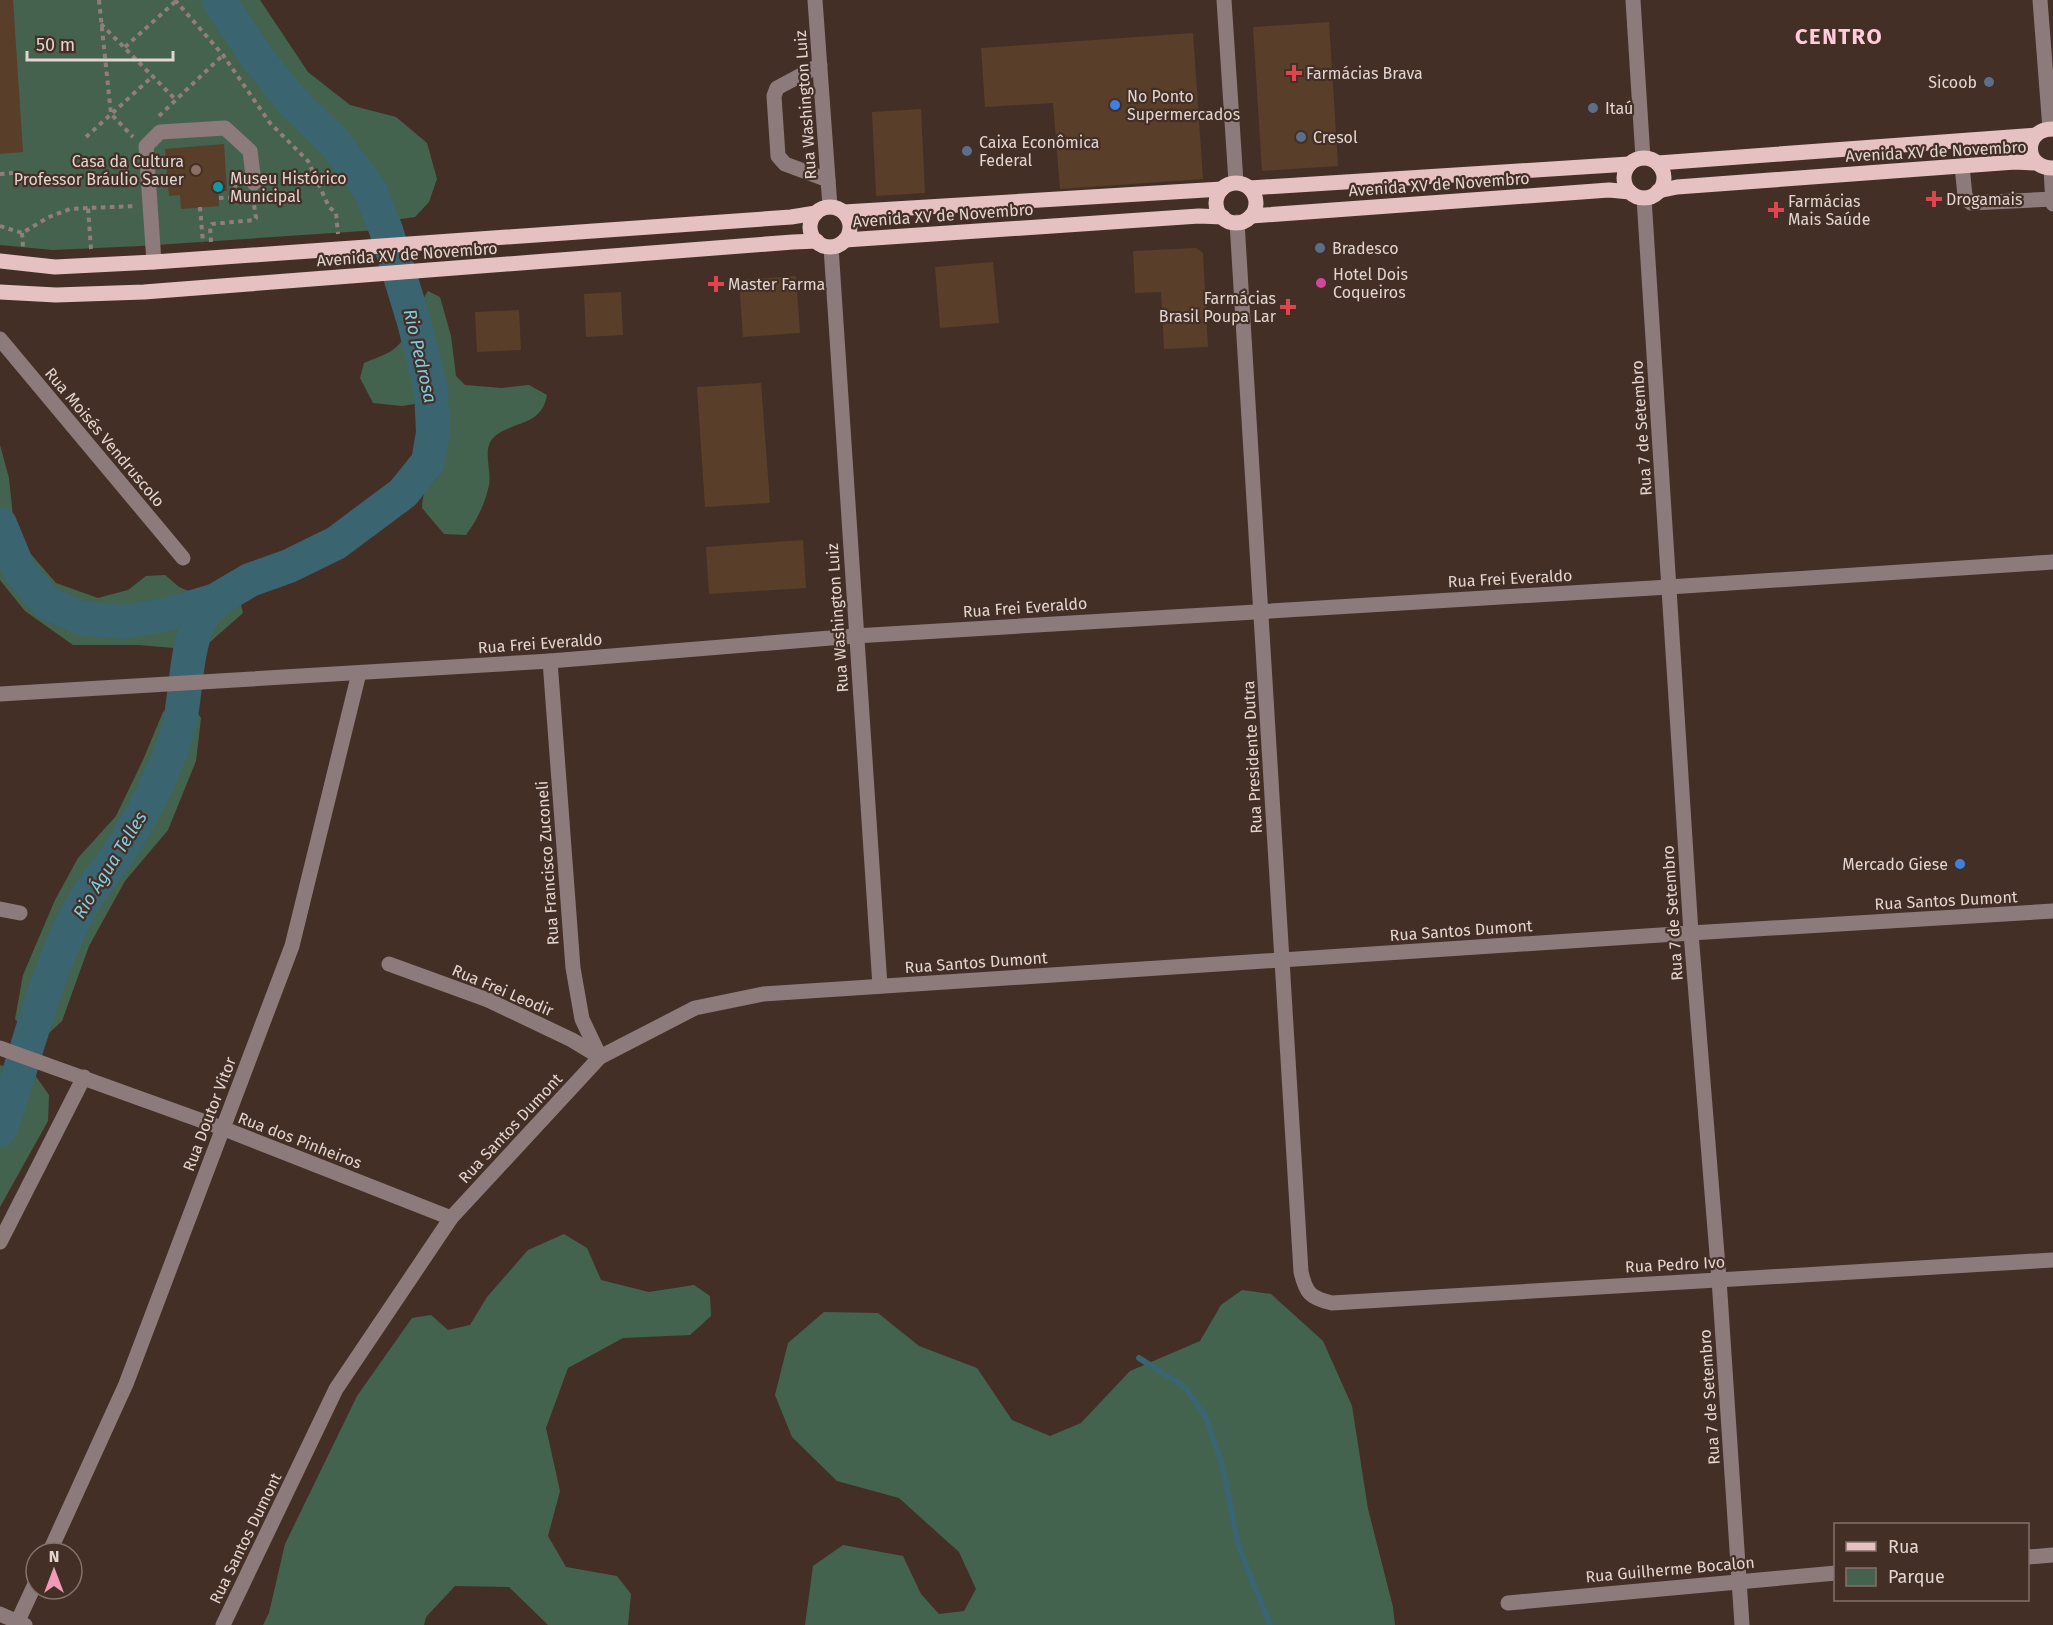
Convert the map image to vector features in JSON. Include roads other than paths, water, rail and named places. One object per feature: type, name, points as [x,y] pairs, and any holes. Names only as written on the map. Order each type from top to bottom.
[{"type":"main road","name":"Avenida XV de Novembro","points":[[0,261],[55,267],[154,262],[791,217],[830,211],[1643,162],[2046,131]]},
{"type":"main road","points":[[2046,131],[2031,141],[2030,149],[2032,157],[2047,167]]},
{"type":"main road","points":[[1643,162],[1664,177],[1662,185],[1644,194],[1624,178],[1625,171],[1643,162]]},
{"type":"main road","name":"Avenida XV de Novembro","points":[[0,292],[56,296],[144,292],[793,242],[831,243],[1199,216],[1237,219],[1609,190],[1644,194],[1677,187],[2014,162],[2047,167]]},
{"type":"main road","points":[[1236,186],[1255,194],[1257,202],[1255,209],[1237,219],[1216,203],[1218,196],[1236,186]]},
{"type":"main road","points":[[830,211],[849,218],[850,226],[849,234],[831,243],[812,235],[810,228],[830,211]]},
{"type":"street","name":"Rua Washington Luiz","points":[[815,0],[830,211]]},
{"type":"street","points":[[1224,0],[1236,186]]},
{"type":"street","points":[[1633,0],[1643,162]]},
{"type":"street","points":[[2040,0],[2046,131]]},
{"type":"street","points":[[820,65],[777,88],[774,96],[778,156],[785,164],[828,180]]},
{"type":"street","points":[[154,262],[146,146],[159,132],[225,128],[250,151],[254,183]]},
{"type":"street","points":[[1962,166],[1965,196],[1971,203],[2053,199]]},
{"type":"street","points":[[2047,167],[2053,204]]},
{"type":"street","name":"Rua 7 de Setembro","points":[[1644,194],[1691,933],[1719,1279],[1742,1625]]},
{"type":"street","name":"Rua Presidente Dutra","points":[[1237,219],[1300,1272],[1305,1288]]},
{"type":"street","name":"Rua Washington Luiz","points":[[831,243],[855,636],[880,986]]},
{"type":"street","name":"Rua Moisés Vendruscolo","points":[[0,339],[183,558]]},
{"type":"street","name":"Rua Frei Everaldo","points":[[0,694],[550,661],[855,636],[2053,562]]},
{"type":"street","name":"Rua Francisco Zuconeli","points":[[550,661],[573,968],[582,1019],[600,1057]]},
{"type":"street","name":"Rua Doutor Vitor","points":[[54,1541],[126,1384],[292,946],[359,673]]},
{"type":"street","points":[[0,909],[20,913]]},
{"type":"street","name":"Rua Santos Dumont","points":[[223,1625],[336,1389],[451,1218],[600,1057],[695,1008],[763,994],[1691,933],[2053,912]]},
{"type":"street","name":"Rua Frei Leodir","points":[[389,964],[488,1000],[600,1057]]},
{"type":"street","name":"Rua dos Pinheiros","points":[[0,1048],[222,1128],[451,1218]]},
{"type":"street","points":[[0,1242],[84,1077]]},
{"type":"street","name":"Rua Pedro Ivo","points":[[1305,1288],[1319,1300],[1332,1303],[2053,1260]]},
{"type":"street","points":[[2029,1557],[2053,1555]]},
{"type":"street","name":"Rua Guilherme Bocalon","points":[[1508,1603],[1834,1573]]},
{"type":"street","points":[[0,1614],[20,1624],[29,1601]]},
{"type":"waterway","name":"Rio Pedrosa","points":[[0,524],[19,570],[47,603],[81,618],[123,622],[169,614],[216,600],[250,580],[289,566],[336,543],[403,493],[428,462],[433,433],[431,390],[414,322],[386,230],[370,190],[335,143],[293,102],[256,56],[219,0]]},
{"type":"waterway","name":"Rio Água Telles","points":[[0,1130],[58,955],[88,895],[132,832],[167,761],[178,731],[194,637],[199,622],[216,600]]},
{"type":"waterway","points":[[1139,1358],[1185,1387],[1206,1417],[1222,1464],[1238,1544],[1270,1625]]},
{"type":"place","name":"Farmácias Brava","points":[[1294,73]]},
{"type":"place","name":"Sicoob","points":[[1989,82]]},
{"type":"place","name":"No Ponto Supermercados","points":[[1115,105]]},
{"type":"place","name":"Itaú","points":[[1593,108]]},
{"type":"place","name":"Cresol","points":[[1301,137]]},
{"type":"place","name":"Caixa Econômica Federal","points":[[967,151]]},
{"type":"place","name":"Casa da Cultura Professor Bráulio Sauer","points":[[196,170]]},
{"type":"place","name":"Museu Histórico Municipal","points":[[218,187]]},
{"type":"place","name":"Drogamais","points":[[1934,199]]},
{"type":"place","name":"Farmácias Mais Saúde","points":[[1776,210]]},
{"type":"place","name":"Bradesco","points":[[1320,248]]},
{"type":"place","name":"Hotel Dois Coqueiros","points":[[1321,283]]},
{"type":"place","name":"Master Farma","points":[[716,284]]},
{"type":"place","name":"Farmácias Brasil Poupa Lar","points":[[1288,307]]},
{"type":"place","name":"Mercado Giese","points":[[1960,864]]},
{"type":"district","name":"CENTRO","points":[[1839,36]]}]
